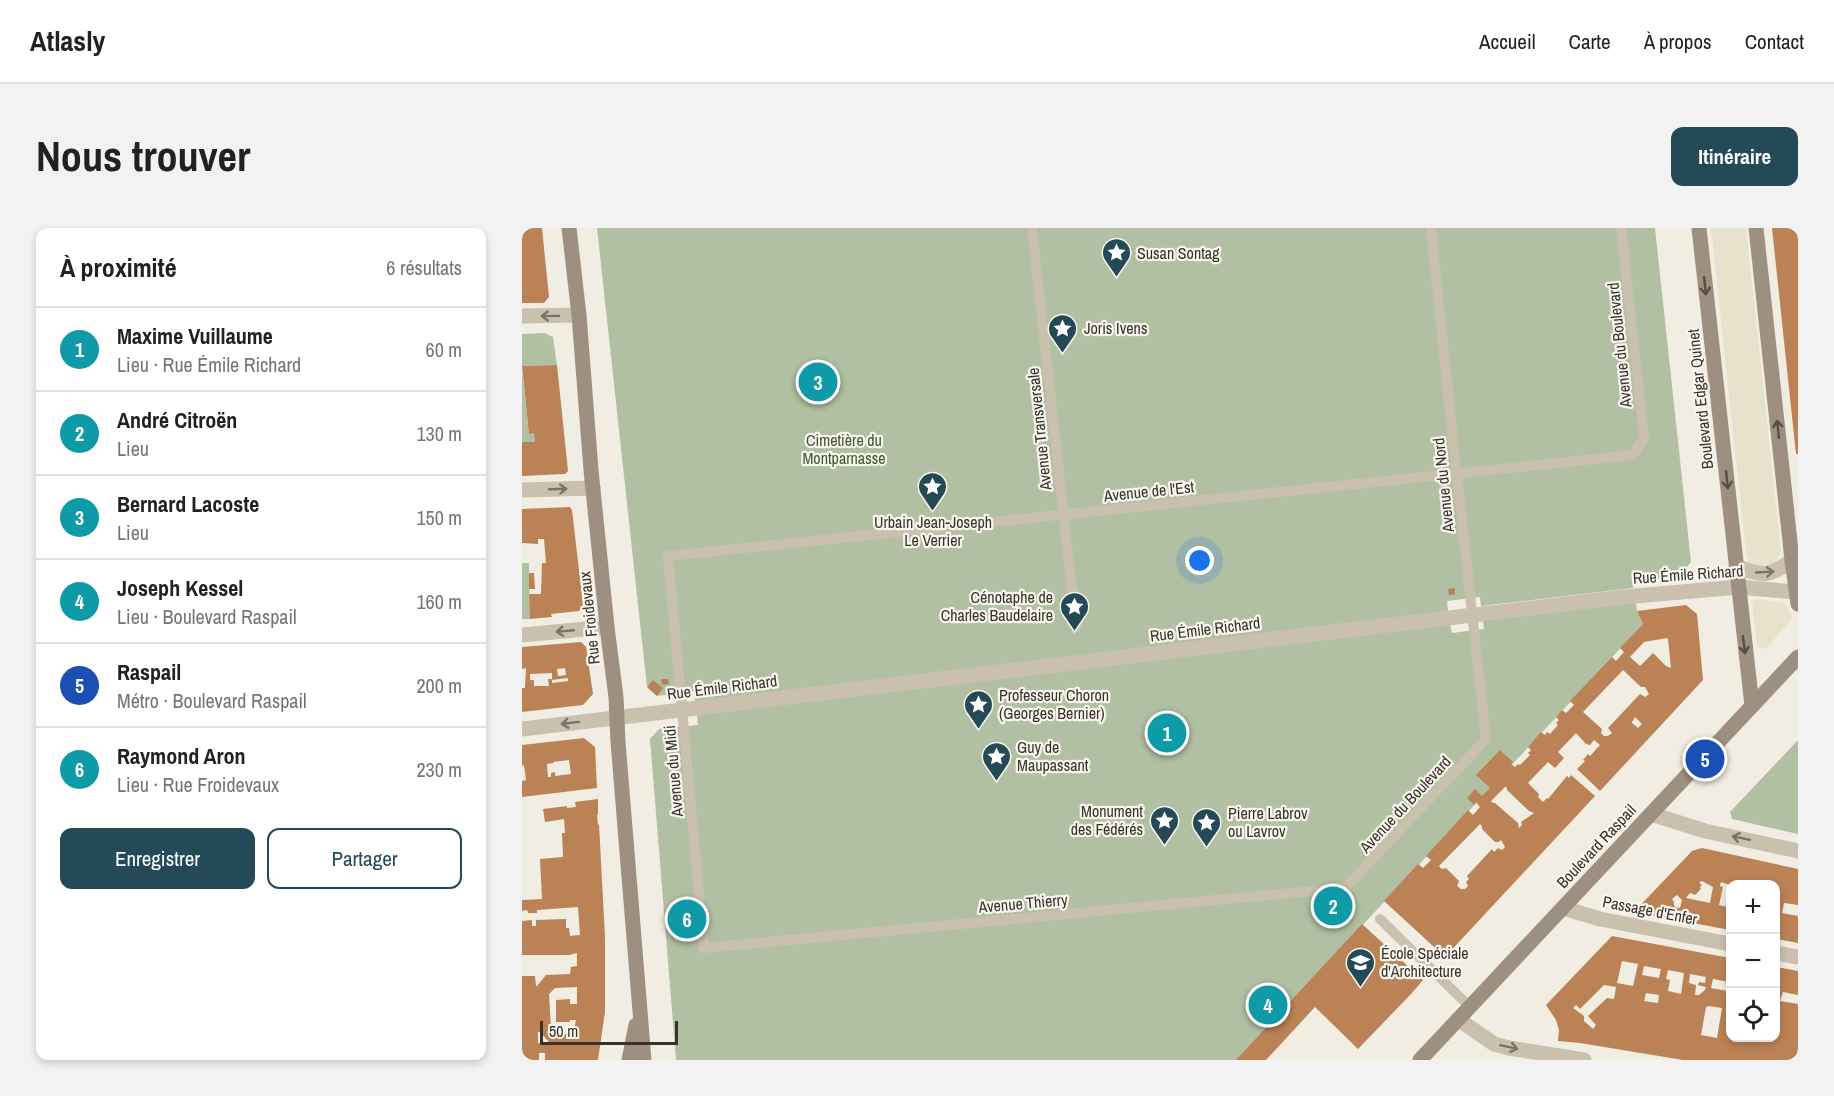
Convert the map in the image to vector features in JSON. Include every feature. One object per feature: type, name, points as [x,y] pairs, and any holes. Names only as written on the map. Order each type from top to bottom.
[{"type":"main road","name":"Rue Froidevaux","points":[[569,228],[579,315],[593,488],[618,718],[618,742],[644,1060]]},
{"type":"main road","name":"Boulevard Edgar Quinet","points":[[1699,228],[1752,706]]},
{"type":"main road","points":[[1756,228],[1797,598]]},
{"type":"main road","name":"Boulevard Raspail","points":[[1420,1060],[1798,657]]},
{"type":"main road","name":"Rue Froidevaux","points":[[629,1060],[639,1004]]},
{"type":"street","points":[[522,316],[579,315]]},
{"type":"street","points":[[522,490],[593,488]]},
{"type":"street","points":[[1736,566],[1764,574],[1774,573],[1792,560]]},
{"type":"street","name":"Rue Émile Richard","points":[[522,729],[1623,597],[1738,587],[1797,598]]},
{"type":"street","points":[[522,635],[607,627]]},
{"type":"street","points":[[1651,814],[1705,831],[1798,851]]},
{"type":"street","name":"Passage d'Enfer","points":[[1563,908],[1600,919],[1726,943]]},
{"type":"street","points":[[1780,954],[1798,957]]},
{"type":"street","points":[[1458,1019],[1494,1044],[1584,1060]]},
{"type":"lane","name":"Avenue Transversale","points":[[1032,228],[1076,627]]},
{"type":"lane","name":"Avenue du Nord","points":[[1431,228],[1486,740]]},
{"type":"lane","name":"Avenue du Boulevard","points":[[1621,228],[1644,438],[1633,455]]},
{"type":"lane","name":"Avenue de l'Est","points":[[668,556],[1633,455]]},
{"type":"lane","name":"Avenue du Midi","points":[[668,556],[704,948]]},
{"type":"lane","name":"Avenue du Boulevard","points":[[1345,888],[1486,740]]},
{"type":"lane","name":"Avenue Thierry","points":[[704,948],[1345,888]]},
{"type":"lane","points":[[1380,919],[1470,1007]]},
{"type":"green space","name":"Cimetière du Montparnasse","points":[[597,228],[1655,228],[1691,562],[1683,572],[1684,576],[1633,583],[1633,588],[1481,606],[1480,597],[1447,601],[1448,611],[695,702],[694,692],[657,696],[647,687]]},
{"type":"green space","points":[[545,333],[553,337],[557,365],[522,366],[522,334]]},
{"type":"green space","points":[[522,370],[529,433],[534,433],[535,442],[522,441]]},
{"type":"green space","points":[[522,563],[529,563],[530,619],[522,619]]},
{"type":"green space","points":[[1636,602],[1643,624],[1237,1060],[676,1060],[650,739],[659,729],[698,725],[697,715],[1450,624],[1452,633],[1484,629],[1483,620]]},
{"type":"green space","points":[[1798,740],[1798,834],[1732,819],[1730,812]]},
{"type":"shaded area","points":[[1711,228],[1746,228],[1781,551],[1777,561],[1768,567],[1756,566],[1749,562],[1746,554]]},
{"type":"shaded area","points":[[1757,599],[1785,603],[1792,617],[1766,648],[1762,649],[1757,645],[1752,605]]},
{"type":"building","points":[[522,228],[542,228],[549,297],[544,303],[522,303]]},
{"type":"building","points":[[1772,228],[1798,228],[1798,454],[1796,454]]},
{"type":"building","points":[[557,365],[568,471],[565,474],[522,476],[522,442],[535,442],[534,433],[529,434],[522,366]]},
{"type":"building","points":[[570,507],[583,605],[579,611],[530,619],[529,594],[541,594],[542,563],[546,563],[544,539],[538,539],[538,544],[522,543],[522,509]]},
{"type":"building","points":[[529,573],[534,573],[535,589],[529,589]]},
{"type":"building","points":[[1455,588],[1455,594],[1449,595],[1448,589]]},
{"type":"building","points":[[1686,605],[1697,614],[1703,680],[1600,791],[1577,769],[1588,754],[1590,756],[1600,745],[1594,740],[1590,745],[1586,744],[1576,733],[1558,752],[1564,758],[1555,768],[1548,762],[1528,783],[1539,794],[1538,797],[1543,802],[1567,776],[1569,778],[1571,775],[1595,796],[1445,957],[1384,901],[1418,864],[1423,868],[1431,860],[1426,856],[1468,810],[1473,815],[1480,807],[1476,802],[1474,805],[1467,798],[1475,789],[1482,796],[1490,788],[1476,775],[1500,750],[1513,762],[1511,764],[1515,767],[1520,765],[1530,755],[1528,753],[1531,750],[1528,747],[1541,732],[1545,735],[1547,732],[1550,734],[1558,725],[1556,723],[1559,720],[1556,717],[1562,710],[1566,713],[1574,705],[1570,701],[1612,657],[1616,661],[1624,652],[1620,648],[1643,624],[1637,611]],"holes":[[[1667,638],[1671,668],[1653,653],[1640,666],[1630,657],[1644,642]],[[1623,670],[1641,687],[1645,687],[1649,694],[1645,697],[1640,694],[1608,728],[1612,733],[1608,736],[1604,736],[1601,733],[1602,729],[1583,712]],[[1635,717],[1642,724],[1638,728],[1632,723]],[[1506,786],[1507,790],[1534,813],[1521,822],[1522,825],[1519,828],[1518,823],[1491,801]],[[1480,824],[1495,842],[1501,840],[1505,847],[1502,850],[1498,848],[1494,852],[1492,849],[1467,876],[1468,886],[1465,889],[1457,886],[1459,881],[1446,868],[1442,869],[1439,866]]]},
{"type":"building","points":[[581,642],[586,647],[593,694],[583,705],[522,712],[522,688],[525,688],[526,668],[522,669],[522,647]],"holes":[[[565,668],[566,675],[558,676],[557,669]],[[552,673],[552,679],[548,679],[549,686],[534,686],[534,680],[530,680],[530,674]],[[568,678],[568,681],[552,683],[552,680]]]},
{"type":"building","points":[[661,679],[668,679],[669,684],[662,685]]},
{"type":"building","points":[[653,680],[663,688],[657,696],[647,687]]},
{"type":"building","points":[[584,738],[595,747],[597,788],[522,797],[522,781],[526,780],[524,765],[522,766],[522,745]],"holes":[[[569,760],[571,774],[555,776],[555,772],[548,777],[547,764]]]},
{"type":"building","points":[[598,799],[597,815],[605,938],[605,1012],[598,1060],[545,1060],[545,1053],[539,1053],[539,1060],[522,1060],[522,976],[535,976],[537,986],[546,975],[570,974],[571,967],[577,966],[577,953],[522,955],[522,921],[532,920],[532,926],[536,926],[536,920],[566,919],[566,928],[569,928],[570,936],[580,935],[578,907],[537,910],[537,913],[522,911],[522,900],[542,899],[540,859],[563,857],[564,819],[545,822],[543,809],[576,807],[575,802]],"holes":[[[577,987],[577,1004],[570,1004],[570,999],[556,1000],[556,1022],[576,1020],[573,1035],[556,1032],[551,1028],[549,994],[555,988]],[[538,1032],[549,1042],[548,1044],[538,1043]]]},
{"type":"building","points":[[1702,848],[1798,869],[1798,905],[1784,903],[1782,913],[1798,916],[1798,943],[1780,940],[1780,880],[1726,880],[1726,884],[1721,882],[1720,886],[1723,887],[1719,905],[1726,907],[1726,929],[1634,912],[1692,851]],"holes":[[[1702,881],[1713,887],[1710,903],[1686,898],[1690,893],[1695,895],[1701,889],[1702,885],[1699,883]],[[1677,895],[1682,900],[1680,908],[1675,907],[1672,899]]]},
{"type":"building","name":"École Spéciale d'Architecture","points":[[1362,924],[1423,980],[1411,994],[1358,1049],[1315,1007],[1266,1060],[1236,1060]]},
{"type":"building","points":[[1612,936],[1726,957],[1726,981],[1713,979],[1711,988],[1726,991],[1726,1042],[1780,1042],[1780,1001],[1798,1004],[1798,1060],[1683,1060],[1558,1041],[1559,1030],[1556,1020],[1546,1005]],"holes":[[[1622,961],[1638,964],[1633,986],[1617,983]],[[1644,966],[1661,969],[1659,978],[1642,975]],[[1668,970],[1684,973],[1681,994],[1668,991],[1670,980],[1666,979]],[[1690,974],[1706,977],[1705,983],[1699,982],[1698,985],[1706,987],[1699,995],[1695,995],[1696,985],[1689,983]],[[1604,985],[1616,987],[1614,999],[1607,998],[1588,1016],[1596,1025],[1593,1029],[1584,1021],[1584,1016],[1573,1008],[1576,1005],[1580,1009]],[[1646,993],[1659,995],[1658,1003],[1644,1001]],[[1706,1007],[1722,1008],[1717,1038],[1701,1035]]]},
{"type":"building","points":[[1780,968],[1798,971],[1798,995],[1783,992],[1780,1001]]},
{"type":"place","name":"Susan Sontag","points":[[1116,278]]},
{"type":"place","name":"Joris Ivens","points":[[1063,354]]},
{"type":"place","name":"Bernard Lacoste","points":[[818,382]]},
{"type":"place","name":"Urbain Jean-Joseph Le Verrier","points":[[933,512]]},
{"type":"place","name":"Cénotaphe de Charles Baudelaire","points":[[1074,632]]},
{"type":"place","name":"Professeur Choron (Georges Bernier)","points":[[978,730]]},
{"type":"place","name":"Maxime Vuillaume","points":[[1167,733]]},
{"type":"place","name":"Raspail","points":[[1705,759]]},
{"type":"place","name":"Guy de Maupassant","points":[[996,782]]},
{"type":"place","name":"Monument des Fédérés","points":[[1164,846]]},
{"type":"place","name":"Pierre Labrov ou Lavrov","points":[[1207,848]]},
{"type":"place","name":"André Citroën","points":[[1333,906]]},
{"type":"place","name":"Raymond Aron","points":[[687,919]]},
{"type":"place","name":"École Spéciale d'Architecture","points":[[1360,988]]},
{"type":"place","name":"Joseph Kessel","points":[[1268,1005]]}]
